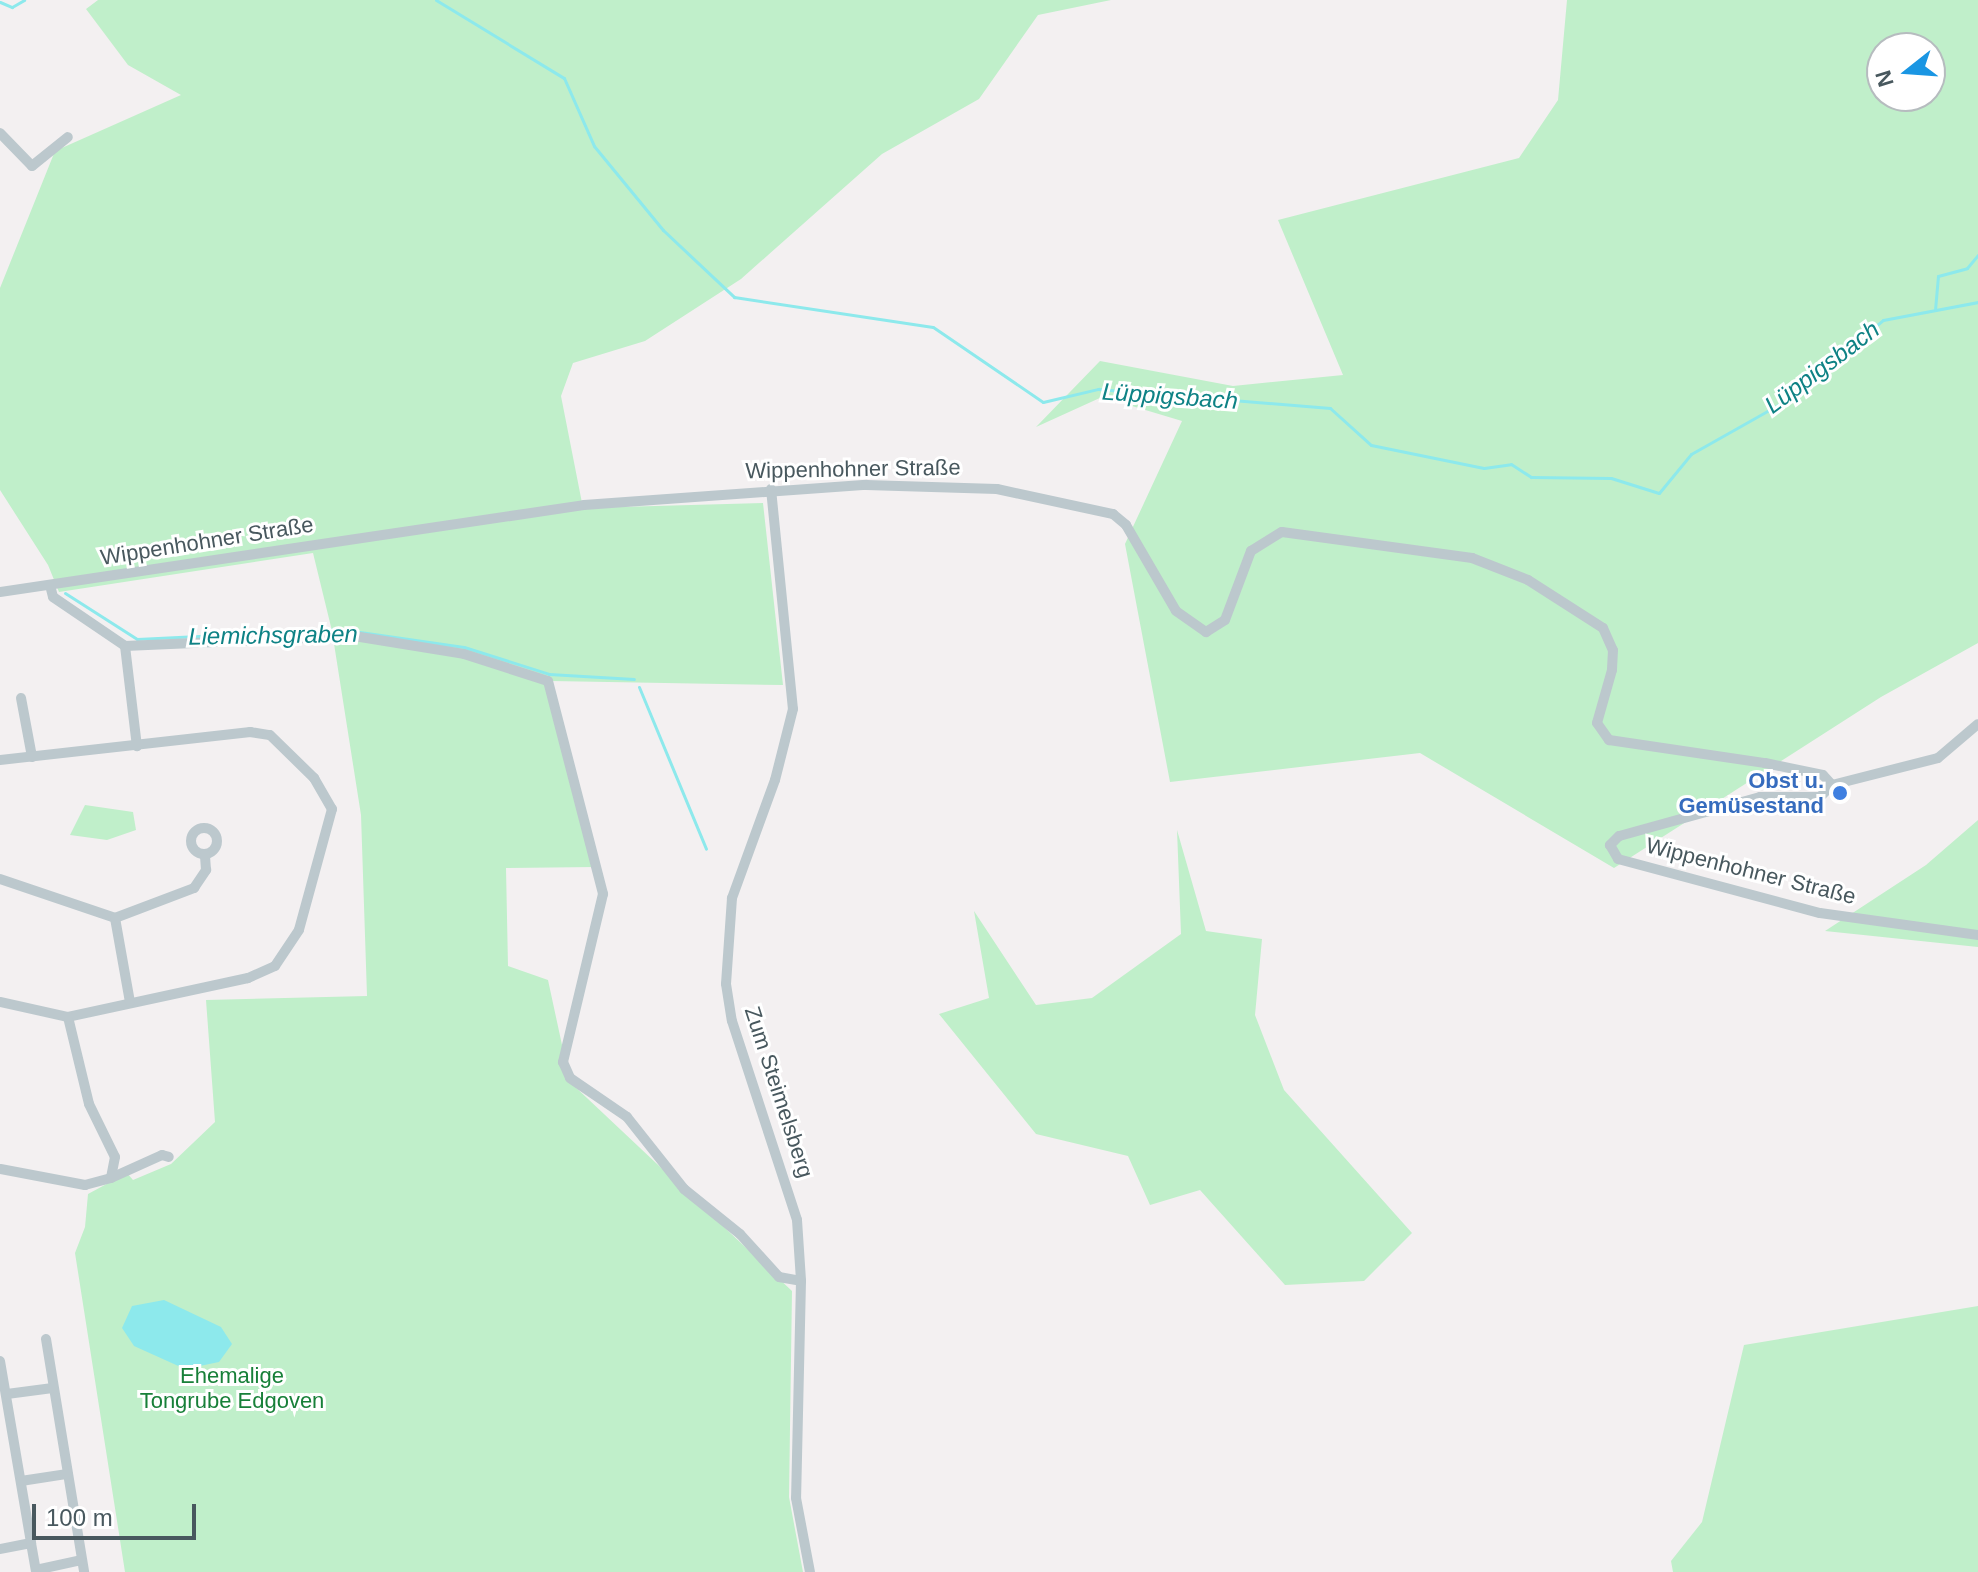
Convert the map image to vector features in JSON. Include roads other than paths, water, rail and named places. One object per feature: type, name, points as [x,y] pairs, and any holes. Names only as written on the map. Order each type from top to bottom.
[{"type":"street","points":[[0,133],[32,166],[68,137]]},
{"type":"street","name":"Wippenhohner Straße","points":[[0,592],[584,505],[771,489],[955,486],[1103,510],[1126,525],[1176,611],[1206,632],[1225,620],[1251,551],[1282,532],[1493,563],[1603,628],[1613,650],[1612,670],[1596,714],[1604,737],[1823,775],[1832,785],[1820,797],[1760,797],[1619,836],[1610,848],[1623,861],[1820,913],[1978,935]]},
{"type":"street","name":"Zum Steimelsberg","points":[[771,489],[793,709],[775,780],[732,898],[726,984],[732,1021],[797,1220],[801,1281],[796,1498],[810,1572]]},
{"type":"street","points":[[50,585],[53,597],[125,646],[340,635],[464,654],[548,681],[603,894],[566,1048],[567,1070],[637,1128],[684,1189],[740,1234],[779,1277],[801,1281]]},
{"type":"street","points":[[125,646],[137,746]]},
{"type":"street","points":[[21,698],[32,757]]},
{"type":"street","points":[[1832,785],[1938,758],[1978,724]]},
{"type":"street","points":[[0,760],[250,732],[270,735],[314,778],[332,809],[299,930],[275,966],[248,978],[68,1017],[0,1002]]},
{"type":"street","points":[[0,879],[115,918],[194,888],[206,870],[205,854]]},
{"type":"street","points":[[115,918],[130,1002]]},
{"type":"street","points":[[68,1017],[89,1104],[115,1157],[111,1178]]},
{"type":"street","points":[[0,1169],[85,1185],[111,1178],[162,1155],[169,1157]]},
{"type":"street","points":[[46,1339],[84,1572]]},
{"type":"street","points":[[0,1361],[36,1571],[81,1560]]},
{"type":"street","points":[[7,1394],[53,1388]]},
{"type":"street","points":[[21,1481],[67,1474]]},
{"type":"street","points":[[0,1549],[31,1543]]},
{"type":"water","points":[[164,1300],[221,1327],[232,1344],[219,1362],[185,1369],[134,1346],[122,1328],[132,1306]]},
{"type":"waterway","name":"Lüppigsbach","points":[[0,2],[12,7],[24,0]]},
{"type":"waterway","name":"Lüppigsbach","points":[[436,0],[564,78],[594,146],[663,230],[734,297],[933,327],[1043,402],[1098,389],[1330,408],[1371,445],[1484,468],[1511,464],[1531,477],[1611,478],[1659,493],[1691,454],[1785,401],[1883,320],[1978,302]]},
{"type":"waterway","points":[[1935,310],[1938,276],[1967,268],[1978,255]]},
{"type":"waterway","name":"Liemichsgraben","points":[[65,593],[137,639],[339,629],[464,647],[549,674],[634,679]]},
{"type":"waterway","name":"Liemichsgraben","points":[[639,687],[706,849]]},
{"type":"place","name":"Obst u. Gemüsestand","points":[[1840,793]]},
{"type":"park label","name":"Ehemalige Tongrube Edgoven","points":[[232,1388]]}]
